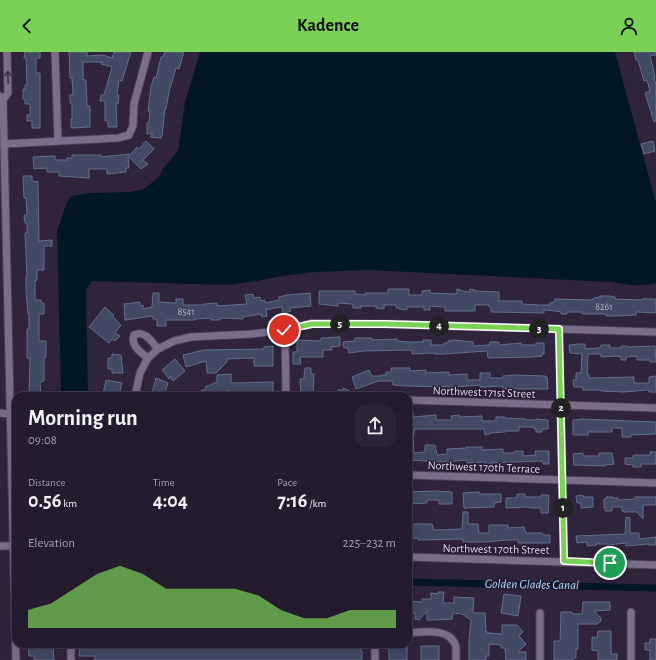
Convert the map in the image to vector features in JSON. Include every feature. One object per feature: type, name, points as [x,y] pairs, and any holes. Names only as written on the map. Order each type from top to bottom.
[{"type":"street","points":[[7,52],[8,93],[1,98],[4,144],[12,467]]},
{"type":"street","points":[[55,52],[58,141]]},
{"type":"street","points":[[4,144],[118,138],[129,135],[133,126],[134,104],[148,52]]},
{"type":"street","points":[[136,392],[140,373],[148,358],[158,349],[174,341],[191,337],[252,334],[284,330],[312,324],[386,324],[656,332]]},
{"type":"street","points":[[559,329],[564,561]]},
{"type":"street","points":[[284,330],[286,392]]},
{"type":"street","points":[[148,358],[134,345],[134,335],[140,333],[144,334],[158,349]]},
{"type":"street","name":"Northwest 171st Street","points":[[412,400],[656,408]]},
{"type":"street","points":[[0,413],[10,414]]},
{"type":"street","name":"Northwest 170th Terrace","points":[[412,475],[656,483]]},
{"type":"street","points":[[0,546],[12,546]]},
{"type":"street","name":"Northwest 170th Street","points":[[412,558],[564,561],[656,565]]},
{"type":"street","points":[[631,612],[631,660]]},
{"type":"street","points":[[540,613],[540,660]]},
{"type":"street","points":[[412,633],[439,632],[452,638],[456,647],[456,660]]},
{"type":"street","points":[[16,648],[16,660]]},
{"type":"street","points":[[71,648],[71,660]]},
{"type":"street","points":[[375,648],[375,660]]},
{"type":"water","points":[[200,52],[615,52],[656,203],[656,283],[634,285],[611,282],[369,270],[315,272],[228,285],[92,281],[86,290],[88,392],[61,392],[57,231],[67,202],[71,196],[89,193],[130,192],[144,189],[160,176],[162,170],[178,151],[185,102]]},
{"type":"building","points":[[25,52],[40,52],[40,58],[36,58],[36,71],[37,73],[40,73],[40,128],[32,128],[32,121],[27,121],[27,115],[30,115],[30,104],[25,104],[25,99],[23,99],[23,89],[25,89],[25,85],[27,85],[26,58],[24,58]]},
{"type":"building","points":[[69,52],[87,52],[87,56],[103,55],[112,58],[114,52],[131,52],[122,81],[119,80],[117,95],[119,95],[118,104],[116,103],[117,127],[108,127],[108,121],[105,121],[105,101],[100,101],[101,95],[104,95],[112,67],[101,64],[102,62],[83,62],[83,80],[86,80],[87,106],[90,106],[90,127],[71,128],[72,103],[70,103],[70,95],[73,95],[72,78],[70,78]]},
{"type":"building","points":[[165,52],[184,52],[179,69],[176,68],[169,92],[165,109],[162,136],[161,138],[150,137],[153,134],[147,134],[147,123],[149,123],[150,111],[148,111],[151,87],[154,77],[156,78],[161,57],[163,57]]},
{"type":"building","points":[[634,52],[656,52],[656,55],[650,56],[656,85],[656,121],[654,122],[645,93],[650,91],[647,80],[644,81]]},
{"type":"building","points":[[146,141],[154,149],[143,160],[148,164],[141,169],[128,156],[129,168],[126,168],[126,172],[107,174],[107,169],[89,169],[89,178],[59,176],[59,172],[47,172],[47,168],[34,169],[33,157],[55,156],[55,160],[67,160],[67,158],[72,158],[72,155],[101,155],[101,157],[131,154],[137,147],[139,149]]},
{"type":"building","points":[[653,141],[655,151],[644,154],[641,144]]},
{"type":"building","points":[[23,176],[32,176],[32,181],[38,182],[39,241],[52,240],[52,246],[44,246],[44,270],[37,270],[37,280],[35,281],[35,300],[41,300],[41,303],[44,303],[44,314],[39,314],[39,341],[46,341],[44,381],[40,382],[41,392],[29,392],[30,358],[27,358],[27,329],[29,329],[29,314],[26,291],[27,276],[25,233],[27,233],[27,223],[25,223],[24,215],[27,215],[26,198],[24,198]]},
{"type":"building","points":[[388,289],[409,289],[409,295],[422,295],[422,291],[430,290],[430,293],[457,294],[457,289],[469,292],[470,289],[475,291],[499,292],[499,301],[522,301],[522,304],[539,305],[550,305],[550,303],[554,302],[555,299],[593,300],[593,298],[600,296],[615,297],[615,299],[656,299],[656,313],[636,312],[636,315],[606,316],[606,314],[582,314],[582,312],[567,312],[567,314],[561,314],[561,312],[544,310],[544,313],[491,312],[491,307],[489,307],[489,305],[475,305],[475,311],[445,311],[445,307],[430,306],[430,310],[424,310],[424,307],[407,307],[407,310],[396,308],[396,305],[384,305],[384,309],[376,308],[376,306],[361,306],[361,308],[353,308],[353,304],[338,303],[338,306],[319,304],[319,291],[355,291],[355,294],[365,295],[365,293],[388,293]]},
{"type":"building","points":[[153,293],[159,293],[159,302],[176,303],[176,299],[183,299],[183,305],[204,305],[217,303],[217,306],[247,304],[245,295],[253,294],[254,298],[260,297],[261,301],[265,300],[265,303],[279,300],[279,297],[287,295],[310,293],[311,306],[290,308],[291,311],[283,313],[282,307],[280,307],[266,310],[267,316],[262,317],[261,314],[243,317],[243,319],[220,318],[220,320],[211,320],[211,318],[195,320],[166,320],[166,326],[157,326],[157,319],[153,319],[153,316],[125,320],[124,304],[140,302],[140,306],[143,305],[143,309],[152,307]]},
{"type":"building","points":[[105,307],[114,315],[113,317],[121,325],[115,333],[120,336],[115,341],[112,339],[109,343],[89,327]]},
{"type":"building","points":[[340,337],[340,346],[331,347],[332,350],[323,350],[323,357],[300,357],[301,364],[293,364],[293,352],[297,352],[297,340],[321,341],[321,338]]},
{"type":"building","points":[[355,338],[372,338],[372,340],[397,339],[397,341],[408,342],[423,342],[423,340],[431,340],[431,345],[444,345],[444,343],[448,343],[448,341],[454,340],[473,342],[473,346],[488,345],[490,342],[499,342],[499,345],[521,343],[522,345],[536,345],[536,343],[544,343],[544,354],[542,354],[542,356],[532,357],[488,358],[487,351],[443,354],[412,354],[412,350],[363,351],[349,353],[348,348],[344,348],[343,342],[355,341]]},
{"type":"building","points":[[585,344],[585,349],[599,348],[601,345],[610,345],[610,348],[621,348],[621,346],[655,346],[656,362],[650,362],[650,360],[637,360],[637,356],[626,357],[626,360],[621,360],[621,357],[618,356],[601,357],[601,354],[588,354],[587,374],[589,374],[589,378],[634,377],[634,383],[649,383],[649,377],[656,376],[656,392],[649,392],[649,390],[624,392],[583,390],[583,387],[574,387],[573,380],[576,380],[576,373],[581,373],[582,354],[570,353],[569,345]]},
{"type":"building","points":[[273,346],[273,366],[254,366],[254,358],[227,359],[227,362],[216,373],[207,373],[206,361],[186,367],[183,355],[204,350],[264,349],[264,347]]},
{"type":"building","points":[[112,354],[121,355],[123,373],[112,373],[112,369],[108,369],[108,358],[112,358]]},
{"type":"building","points":[[175,359],[185,371],[173,381],[170,376],[169,379],[162,370]]},
{"type":"building","points":[[305,368],[311,368],[311,374],[314,374],[313,392],[301,392],[300,379],[304,379]]},
{"type":"building","points":[[391,368],[410,368],[410,371],[426,370],[426,373],[449,372],[449,375],[467,374],[467,380],[480,380],[480,373],[490,373],[490,378],[503,378],[503,376],[516,375],[545,376],[547,377],[548,389],[503,389],[503,386],[480,387],[480,385],[454,387],[406,386],[393,385],[393,382],[391,381],[378,381],[356,389],[352,377],[369,370],[372,376],[386,375],[386,372],[391,372]]},
{"type":"building","points":[[231,374],[231,383],[273,382],[273,392],[229,392],[229,390],[225,392],[202,392],[206,389],[205,387],[217,382],[217,375]]},
{"type":"building","points":[[156,378],[168,383],[165,392],[152,392]]},
{"type":"building","points":[[106,380],[122,383],[119,392],[103,392]]},
{"type":"building","points":[[343,388],[352,392],[337,392],[339,389],[342,391]]},
{"type":"building","points":[[412,414],[413,417],[436,415],[436,420],[452,420],[451,416],[459,415],[459,417],[482,416],[482,421],[494,421],[496,420],[496,417],[526,420],[548,420],[548,429],[542,429],[542,432],[536,432],[534,427],[519,427],[519,431],[505,431],[485,435],[484,429],[415,429],[413,437],[414,453],[425,452],[425,445],[435,445],[437,455],[447,454],[447,449],[466,447],[482,447],[482,450],[503,449],[503,453],[523,451],[523,456],[536,455],[535,451],[549,451],[549,464],[543,464],[543,462],[540,461],[490,463],[490,468],[485,468],[485,462],[467,463],[467,460],[443,462],[412,460]]},
{"type":"building","points":[[582,419],[656,422],[656,434],[631,435],[631,437],[622,437],[622,428],[612,428],[612,432],[588,432],[588,435],[573,435],[573,420]]},
{"type":"building","points":[[650,452],[656,452],[656,464],[641,464],[641,467],[633,467],[633,465],[625,464],[625,458],[633,458],[633,455],[650,455]]},
{"type":"building","points":[[583,453],[583,456],[599,456],[599,453],[612,453],[614,464],[605,466],[574,465],[573,454]]},
{"type":"building","points":[[412,492],[452,492],[452,504],[439,504],[439,500],[427,500],[427,503],[412,504]]},
{"type":"building","points":[[479,492],[479,494],[501,494],[501,502],[494,503],[494,507],[464,508],[463,493]]},
{"type":"building","points":[[517,494],[525,494],[525,497],[541,497],[541,495],[549,495],[548,513],[541,513],[541,508],[506,508],[506,498],[515,498],[517,497]]},
{"type":"building","points":[[583,495],[583,497],[593,497],[593,507],[581,508],[581,503],[577,503],[576,496]]},
{"type":"building","points":[[606,497],[618,498],[618,500],[635,499],[635,497],[656,497],[656,505],[643,505],[643,519],[637,512],[622,511],[622,507],[612,507],[612,511],[605,511],[604,499],[607,498]]},
{"type":"building","points":[[463,512],[468,512],[468,524],[478,524],[479,533],[489,533],[489,525],[508,525],[508,528],[524,527],[526,533],[542,533],[544,535],[550,535],[550,543],[518,543],[518,540],[463,542],[463,539],[418,540],[418,538],[412,538],[412,524],[432,524],[434,530],[462,529]]},
{"type":"building","points":[[626,517],[630,518],[630,533],[639,533],[639,539],[656,537],[656,545],[649,544],[626,546],[626,543],[608,545],[596,544],[587,546],[587,542],[577,543],[576,536],[625,534]]},
{"type":"building","points":[[438,592],[444,592],[443,603],[454,603],[454,597],[474,598],[473,613],[485,613],[486,632],[488,633],[502,634],[502,625],[517,625],[523,632],[519,636],[526,644],[518,652],[526,652],[526,660],[506,660],[505,648],[501,648],[501,645],[489,644],[489,656],[486,656],[486,660],[469,660],[471,620],[462,614],[453,613],[452,619],[427,620],[427,611],[419,620],[415,619],[415,613],[412,613],[412,601],[422,602],[422,599],[431,599],[431,593],[438,594]]},
{"type":"building","points":[[504,594],[521,596],[518,616],[501,613]]},
{"type":"building","points":[[583,602],[610,602],[610,610],[594,611],[601,618],[601,621],[597,624],[578,624],[578,649],[576,649],[576,657],[571,660],[554,660],[554,641],[560,641],[561,612],[582,614]]},
{"type":"building","points":[[598,631],[611,631],[611,654],[617,654],[617,660],[598,660],[598,651],[592,650],[592,637],[597,638]]},
{"type":"building","points":[[650,639],[656,639],[656,660],[650,660],[650,650],[645,650],[645,643],[650,643]]},
{"type":"building","points":[[421,646],[439,646],[439,660],[421,660]]},
{"type":"building","points":[[28,648],[53,648],[54,660],[34,660],[34,656],[29,656]]},
{"type":"building","points":[[80,648],[359,648],[362,651],[362,660],[95,660],[95,656],[79,656]]},
{"type":"building","points":[[389,648],[407,648],[407,660],[389,660]]},
{"type":"waterway","name":"Golden Glades Canal","points":[[412,582],[656,588]]},
{"type":"route","points":[[284,330],[312,324],[386,324],[559,329],[564,561],[610,563]]}]
